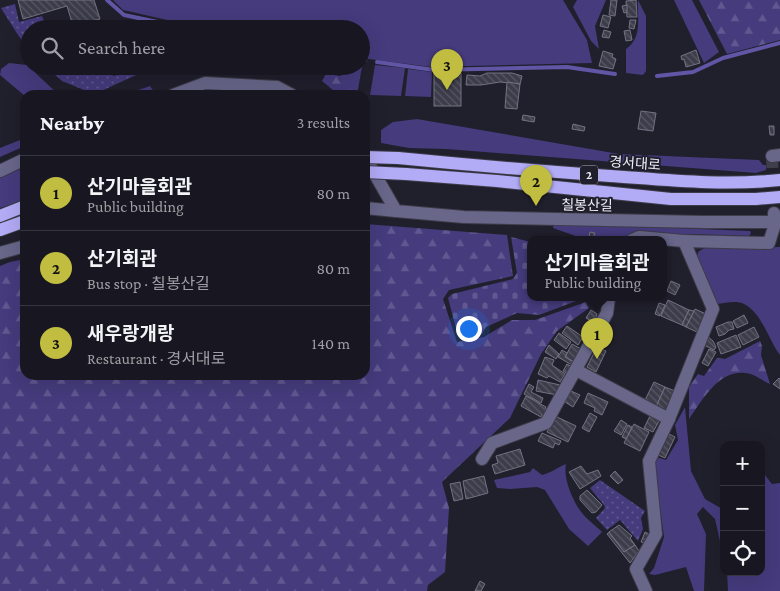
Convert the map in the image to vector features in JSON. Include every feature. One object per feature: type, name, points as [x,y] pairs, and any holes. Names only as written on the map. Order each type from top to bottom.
[{"type":"main road","name":"경서대로","points":[[370,157],[696,183],[780,180]]},
{"type":"main road","name":"2","points":[[370,172],[497,181],[671,199],[756,199],[780,197]]},
{"type":"main road","points":[[0,216],[20,208]]},
{"type":"main road","points":[[0,230],[20,223]]},
{"type":"street","points":[[186,90],[205,83],[276,87],[282,90]]},
{"type":"street","points":[[0,171],[20,161]]},
{"type":"street","points":[[370,166],[396,211]]},
{"type":"street","name":"칠봉산길","points":[[370,208],[464,218],[776,219]]},
{"type":"street","points":[[667,240],[768,243],[776,219]]},
{"type":"street","points":[[646,591],[636,569],[656,534],[649,461],[669,419],[713,310],[684,242]]},
{"type":"street","points":[[0,253],[20,247]]},
{"type":"street","points":[[482,459],[492,443],[546,423],[608,313],[609,301]]},
{"type":"street","points":[[576,370],[669,419]]},
{"type":"green space","points":[[113,0],[563,0],[587,40],[592,63],[431,67],[370,59],[370,20],[167,20],[123,10]]},
{"type":"green space","points":[[577,0],[606,0],[595,26],[599,49],[591,41],[573,7]]},
{"type":"green space","points":[[638,0],[646,16],[646,71],[643,75],[626,73],[626,49],[635,39],[638,27]]},
{"type":"green space","points":[[674,0],[692,0],[719,52],[704,63]]},
{"type":"green space","points":[[699,0],[780,0],[780,40],[727,54]]},
{"type":"green space","points":[[15,4],[20,22],[20,38],[18,35],[1,8]]},
{"type":"green space","points":[[42,16],[44,20],[27,20]]},
{"type":"green space","points":[[9,63],[20,64],[20,75],[38,75],[54,90],[20,90],[20,92],[0,75],[1,69]]},
{"type":"green space","points":[[375,65],[405,68],[401,96],[370,95]]},
{"type":"green space","points":[[408,69],[432,72],[431,97],[405,96]]},
{"type":"green space","points":[[55,75],[136,75],[104,90],[84,90],[62,81]]},
{"type":"green space","points":[[325,75],[361,75],[358,90],[333,90],[322,81]]},
{"type":"green space","points":[[150,86],[153,90],[138,90]]},
{"type":"green space","points":[[209,88],[254,90],[204,90]]},
{"type":"green space","points":[[417,119],[619,154],[759,160],[763,165],[766,165],[766,170],[756,173],[446,149],[409,148],[381,143],[381,130],[393,122]]},
{"type":"green space","points":[[20,140],[20,148],[0,157],[0,148]]},
{"type":"green space","points":[[20,169],[20,202],[0,208],[0,178]]},
{"type":"green space","points":[[554,223],[750,231],[751,233],[749,236],[689,234],[576,236],[553,228]]},
{"type":"green space","points":[[370,224],[507,235],[513,276],[449,290],[443,299],[457,342],[484,337],[512,320],[535,320],[586,302],[589,308],[557,331],[541,354],[510,418],[442,482],[449,508],[445,572],[428,585],[427,591],[0,591],[0,266],[20,260],[20,380],[370,380]]},
{"type":"green space","points":[[511,237],[527,241],[527,301],[576,301],[539,315],[517,313],[486,327],[482,334],[462,337],[457,332],[448,298],[452,294],[513,279],[517,273]]},
{"type":"green space","points":[[780,247],[780,355],[760,320],[750,308],[738,302],[717,304],[696,257],[699,251],[705,248]]},
{"type":"green space","points":[[760,341],[762,346],[761,355],[770,384],[748,373],[735,373],[727,376],[712,388],[689,419],[689,387],[698,374],[704,376],[717,358],[725,359]]},
{"type":"green space","points":[[685,407],[691,471],[705,499],[720,508],[720,541],[715,519],[703,507],[697,514],[706,534],[704,591],[694,591],[686,567],[655,575],[649,574],[654,568],[664,537],[654,464],[656,457],[666,460],[678,440],[675,425]]},
{"type":"green space","points":[[566,464],[567,481],[576,504],[584,515],[602,532],[588,546],[569,529],[545,490],[537,487],[497,488],[494,480],[530,472],[533,468],[542,475]]},
{"type":"green space","points":[[765,475],[772,484],[780,483],[780,591],[728,591],[727,576],[765,576]]},
{"type":"green space","points":[[600,480],[645,511],[641,518],[643,529],[638,541],[620,520],[607,530],[596,518],[605,508],[590,488]]},
{"type":"building","points":[[18,0],[94,0],[100,19],[71,20],[67,6],[23,19]]},
{"type":"building","points":[[611,0],[617,0],[615,16],[609,15]]},
{"type":"building","points":[[636,0],[637,17],[627,17],[626,1]]},
{"type":"building","points":[[627,5],[627,12],[624,13],[622,6]]},
{"type":"building","points":[[603,15],[611,17],[608,28],[600,26]]},
{"type":"building","points":[[630,20],[636,20],[634,29],[629,28]]},
{"type":"building","points":[[604,30],[611,32],[609,38],[602,37]]},
{"type":"building","points":[[630,30],[632,40],[626,41],[624,31]]},
{"type":"building","points":[[696,50],[700,63],[686,67],[681,56]]},
{"type":"building","points":[[603,51],[613,54],[612,57],[616,59],[613,69],[599,66]]},
{"type":"building","points":[[434,73],[461,73],[461,106],[434,106]]},
{"type":"building","points":[[487,73],[512,73],[522,76],[520,84],[500,82],[466,85],[467,75],[480,76]]},
{"type":"building","points":[[507,82],[520,84],[517,109],[505,108]]},
{"type":"building","points":[[641,111],[656,113],[653,131],[638,129]]},
{"type":"building","points":[[523,115],[535,117],[534,122],[522,120]]},
{"type":"building","points":[[573,124],[585,127],[584,131],[572,129]]},
{"type":"building","points":[[769,126],[774,126],[774,135],[770,135]]},
{"type":"building","points":[[590,232],[595,233],[594,236],[589,236]]},
{"type":"building","points":[[671,281],[680,285],[675,295],[667,291]]},
{"type":"building","points":[[668,300],[689,310],[682,325],[661,316]]},
{"type":"building","points":[[659,303],[665,305],[660,316],[655,314]]},
{"type":"building","points":[[695,309],[706,314],[697,332],[686,327]]},
{"type":"building","points":[[591,310],[600,318],[596,324],[586,318]]},
{"type":"building","points":[[689,310],[694,311],[686,327],[682,325]]},
{"type":"building","points":[[744,315],[748,323],[737,328],[733,321]]},
{"type":"building","points":[[590,320],[598,325],[589,338],[582,334]]},
{"type":"building","points":[[732,322],[734,329],[719,336],[716,327]]},
{"type":"building","points":[[567,326],[583,337],[578,345],[562,333]]},
{"type":"building","points":[[754,327],[759,337],[743,345],[738,335]]},
{"type":"building","points":[[559,333],[571,342],[566,349],[554,340]]},
{"type":"building","points":[[736,335],[741,347],[721,354],[717,343]]},
{"type":"building","points":[[708,337],[716,347],[714,350],[704,345]]},
{"type":"building","points":[[572,344],[581,349],[574,362],[565,357]]},
{"type":"building","points":[[549,345],[559,354],[556,359],[545,352]]},
{"type":"building","points":[[597,347],[606,351],[596,372],[587,367]]},
{"type":"building","points":[[709,349],[716,352],[708,366],[702,363]]},
{"type":"building","points":[[562,350],[567,353],[565,357],[574,362],[572,365],[558,357]]},
{"type":"building","points":[[545,357],[554,360],[552,365],[565,374],[560,382],[549,376],[547,378],[538,374]]},
{"type":"building","points":[[567,364],[572,367],[568,374],[563,371]]},
{"type":"building","points":[[780,379],[780,389],[773,384]]},
{"type":"building","points":[[538,380],[560,385],[557,395],[536,391]]},
{"type":"building","points":[[654,382],[665,387],[656,407],[644,402]]},
{"type":"building","points":[[529,384],[534,387],[531,392],[543,398],[541,403],[524,394]]},
{"type":"building","points":[[665,387],[675,391],[666,411],[656,407]]},
{"type":"building","points":[[571,391],[580,395],[573,407],[565,402]]},
{"type":"building","points":[[588,393],[608,402],[602,415],[594,411],[595,408],[584,403]]},
{"type":"building","points":[[526,396],[549,410],[545,417],[542,415],[541,417],[521,406]]},
{"type":"building","points":[[590,413],[597,417],[589,432],[582,428]]},
{"type":"building","points":[[555,416],[576,426],[568,442],[547,432]]},
{"type":"building","points":[[650,416],[659,421],[653,432],[644,428]]},
{"type":"building","points":[[621,420],[627,424],[621,435],[614,431]]},
{"type":"building","points":[[634,424],[649,432],[640,451],[624,443]]},
{"type":"building","points":[[628,425],[632,427],[626,439],[622,437]]},
{"type":"building","points":[[665,432],[675,437],[665,458],[656,454]]},
{"type":"building","points":[[542,433],[561,441],[559,445],[555,443],[553,448],[538,441]]},
{"type":"building","points":[[520,449],[525,465],[495,474],[492,465],[498,463],[496,456]]},
{"type":"building","points":[[581,466],[587,474],[598,470],[601,476],[580,489],[569,472]]},
{"type":"building","points":[[615,471],[623,480],[618,484],[610,476]]},
{"type":"building","points":[[484,476],[488,493],[466,499],[463,481]]},
{"type":"building","points":[[460,482],[463,499],[454,501],[450,484]]},
{"type":"building","points":[[587,490],[602,505],[596,512],[592,513],[580,500],[580,496]]},
{"type":"building","points":[[619,525],[632,536],[630,538],[635,545],[624,552],[609,532]]},
{"type":"building","points":[[609,532],[624,552],[635,545],[639,551],[630,563],[607,534]]},
{"type":"building","points":[[645,532],[649,534],[645,543],[641,542]]},
{"type":"building","points":[[480,581],[485,584],[481,591],[475,591]]},
{"type":"waterway","points":[[107,0],[124,15],[148,20]]},
{"type":"waterway","points":[[657,76],[693,72],[723,58],[780,43]]},
{"type":"waterway","points":[[377,62],[434,70],[567,67],[615,74]]},
{"type":"tunnel","points":[[772,156],[774,213]]},
{"type":"place","name":"새우랑개랑","points":[[447,90]]},
{"type":"place","name":"산기회관","points":[[536,206]]},
{"type":"place","name":"산기마을회관","points":[[597,359]]}]
